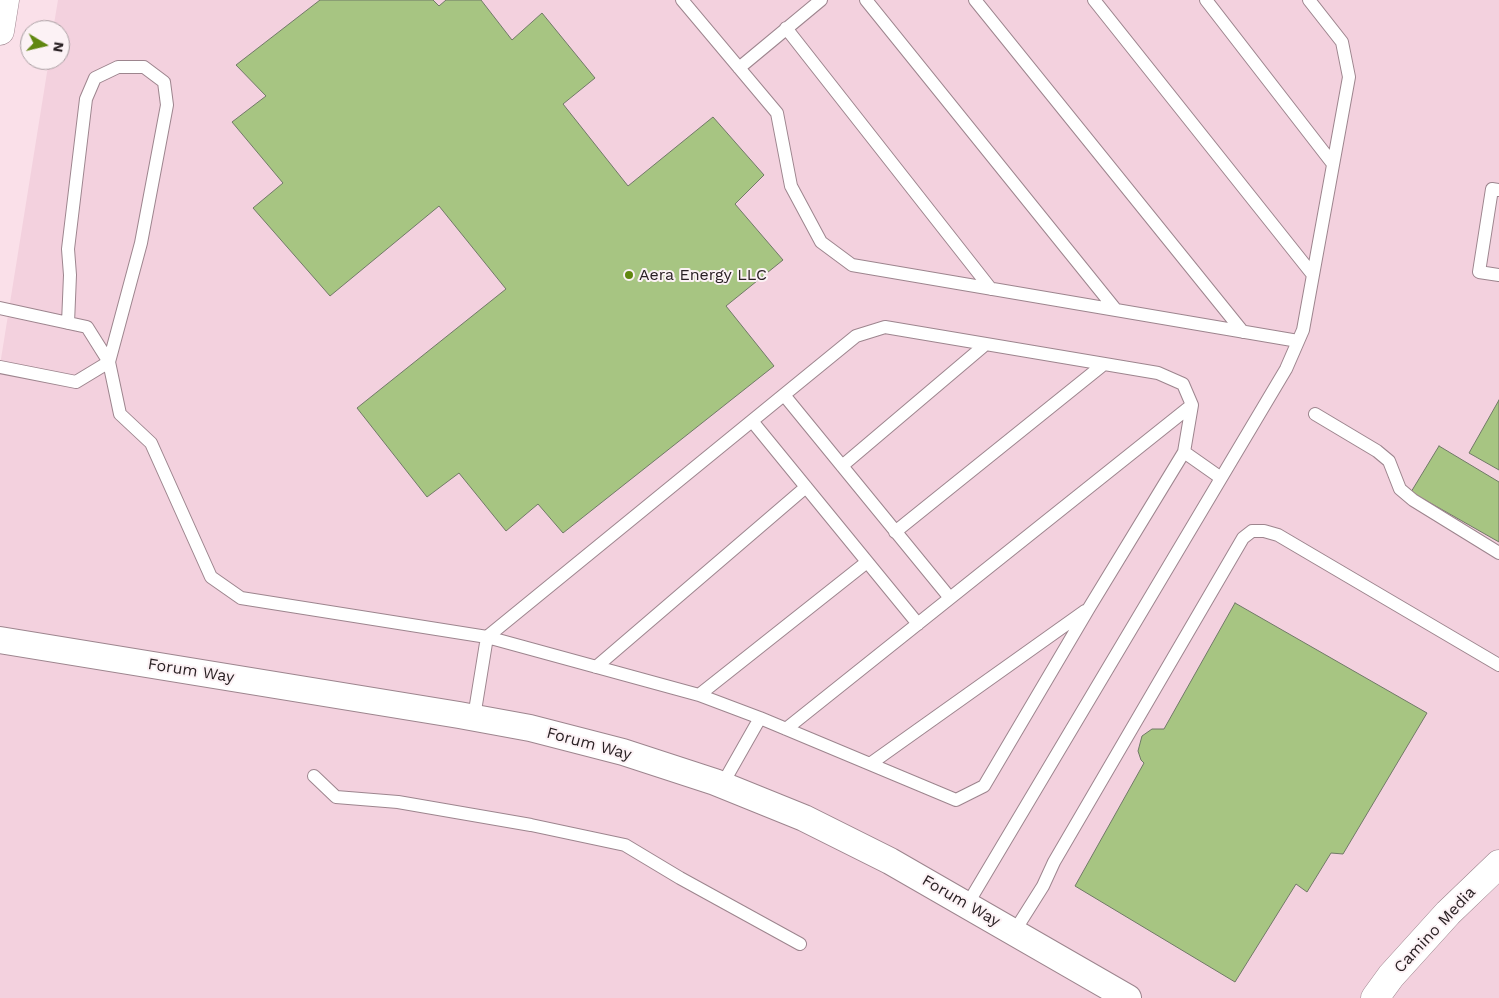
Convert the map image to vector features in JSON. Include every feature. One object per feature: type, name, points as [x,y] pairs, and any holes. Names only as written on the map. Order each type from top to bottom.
[{"type":"street","points":[[0,32],[5,0]]},
{"type":"street","name":"Forum Way","points":[[0,640],[474,717],[530,728],[623,752],[722,785],[804,818],[873,852],[1128,998]]},
{"type":"street","name":"Camino Media","points":[[1375,998],[1391,976],[1448,913],[1499,864]]},
{"type":"lane","points":[[682,0],[777,113],[792,186],[821,242],[852,265],[1298,341]]},
{"type":"lane","points":[[739,68],[821,0]]},
{"type":"lane","points":[[866,0],[1116,310]]},
{"type":"lane","points":[[976,0],[1243,332]]},
{"type":"lane","points":[[1094,0],[1313,275]]},
{"type":"lane","points":[[1206,0],[1333,164]]},
{"type":"lane","points":[[967,905],[1286,368],[1303,330],[1349,77],[1342,42],[1310,0]]},
{"type":"lane","points":[[786,28],[991,289]]},
{"type":"lane","points":[[0,367],[76,382],[109,362],[141,243],[167,105],[164,82],[144,67],[118,67],[95,78],[86,99],[68,249],[70,275],[68,323]]},
{"type":"lane","points":[[1499,190],[1492,189],[1479,272],[1499,275]]},
{"type":"lane","points":[[0,308],[87,327],[109,362],[120,414],[151,443],[211,577],[241,598],[487,637],[699,695],[760,718],[956,800],[984,786],[1184,452],[1192,405],[1183,384],[1158,373],[885,327],[856,336],[487,637],[474,717]]},
{"type":"lane","points":[[842,466],[986,344]]},
{"type":"lane","points":[[895,532],[1104,364]]},
{"type":"lane","points":[[784,395],[950,598]]},
{"type":"lane","points":[[786,729],[1192,405]]},
{"type":"lane","points":[[1315,414],[1377,451],[1389,461],[1400,488],[1413,500],[1499,553]]},
{"type":"lane","points":[[752,421],[918,624]]},
{"type":"lane","points":[[1184,452],[1221,478]]},
{"type":"lane","points":[[596,667],[806,487]]},
{"type":"lane","points":[[1014,932],[1043,886],[1054,862],[1243,538],[1252,531],[1264,531],[1278,535],[1499,665]]},
{"type":"lane","points":[[699,695],[867,562]]},
{"type":"lane","points":[[870,764],[1089,608]]},
{"type":"lane","points":[[722,785],[760,718]]},
{"type":"lane","points":[[314,776],[336,797],[398,802],[531,825],[625,846],[800,944]]},
{"type":"shaded area","points":[[58,0],[1499,0],[1499,998],[0,998],[0,365],[47,70],[70,70],[70,20],[55,20]]},
{"type":"building","name":"Aera Energy LLC","points":[[320,0],[433,0],[439,6],[446,0],[481,0],[512,40],[542,13],[595,78],[563,104],[628,186],[713,117],[764,175],[735,204],[783,260],[726,306],[774,366],[563,533],[538,504],[506,531],[459,473],[427,497],[357,408],[506,289],[439,206],[330,296],[253,208],[283,183],[232,122],[266,96],[236,65]]},
{"type":"building","points":[[1499,400],[1499,470],[1469,453]]},
{"type":"building","points":[[1439,446],[1499,482],[1499,542],[1411,492]]},
{"type":"building","points":[[1235,603],[1427,713],[1343,854],[1331,853],[1307,892],[1296,884],[1235,982],[1075,886],[1144,763],[1138,751],[1142,736],[1152,729],[1164,729]]},
{"type":"place","name":"Aera Energy LLC","points":[[629,275]]}]
